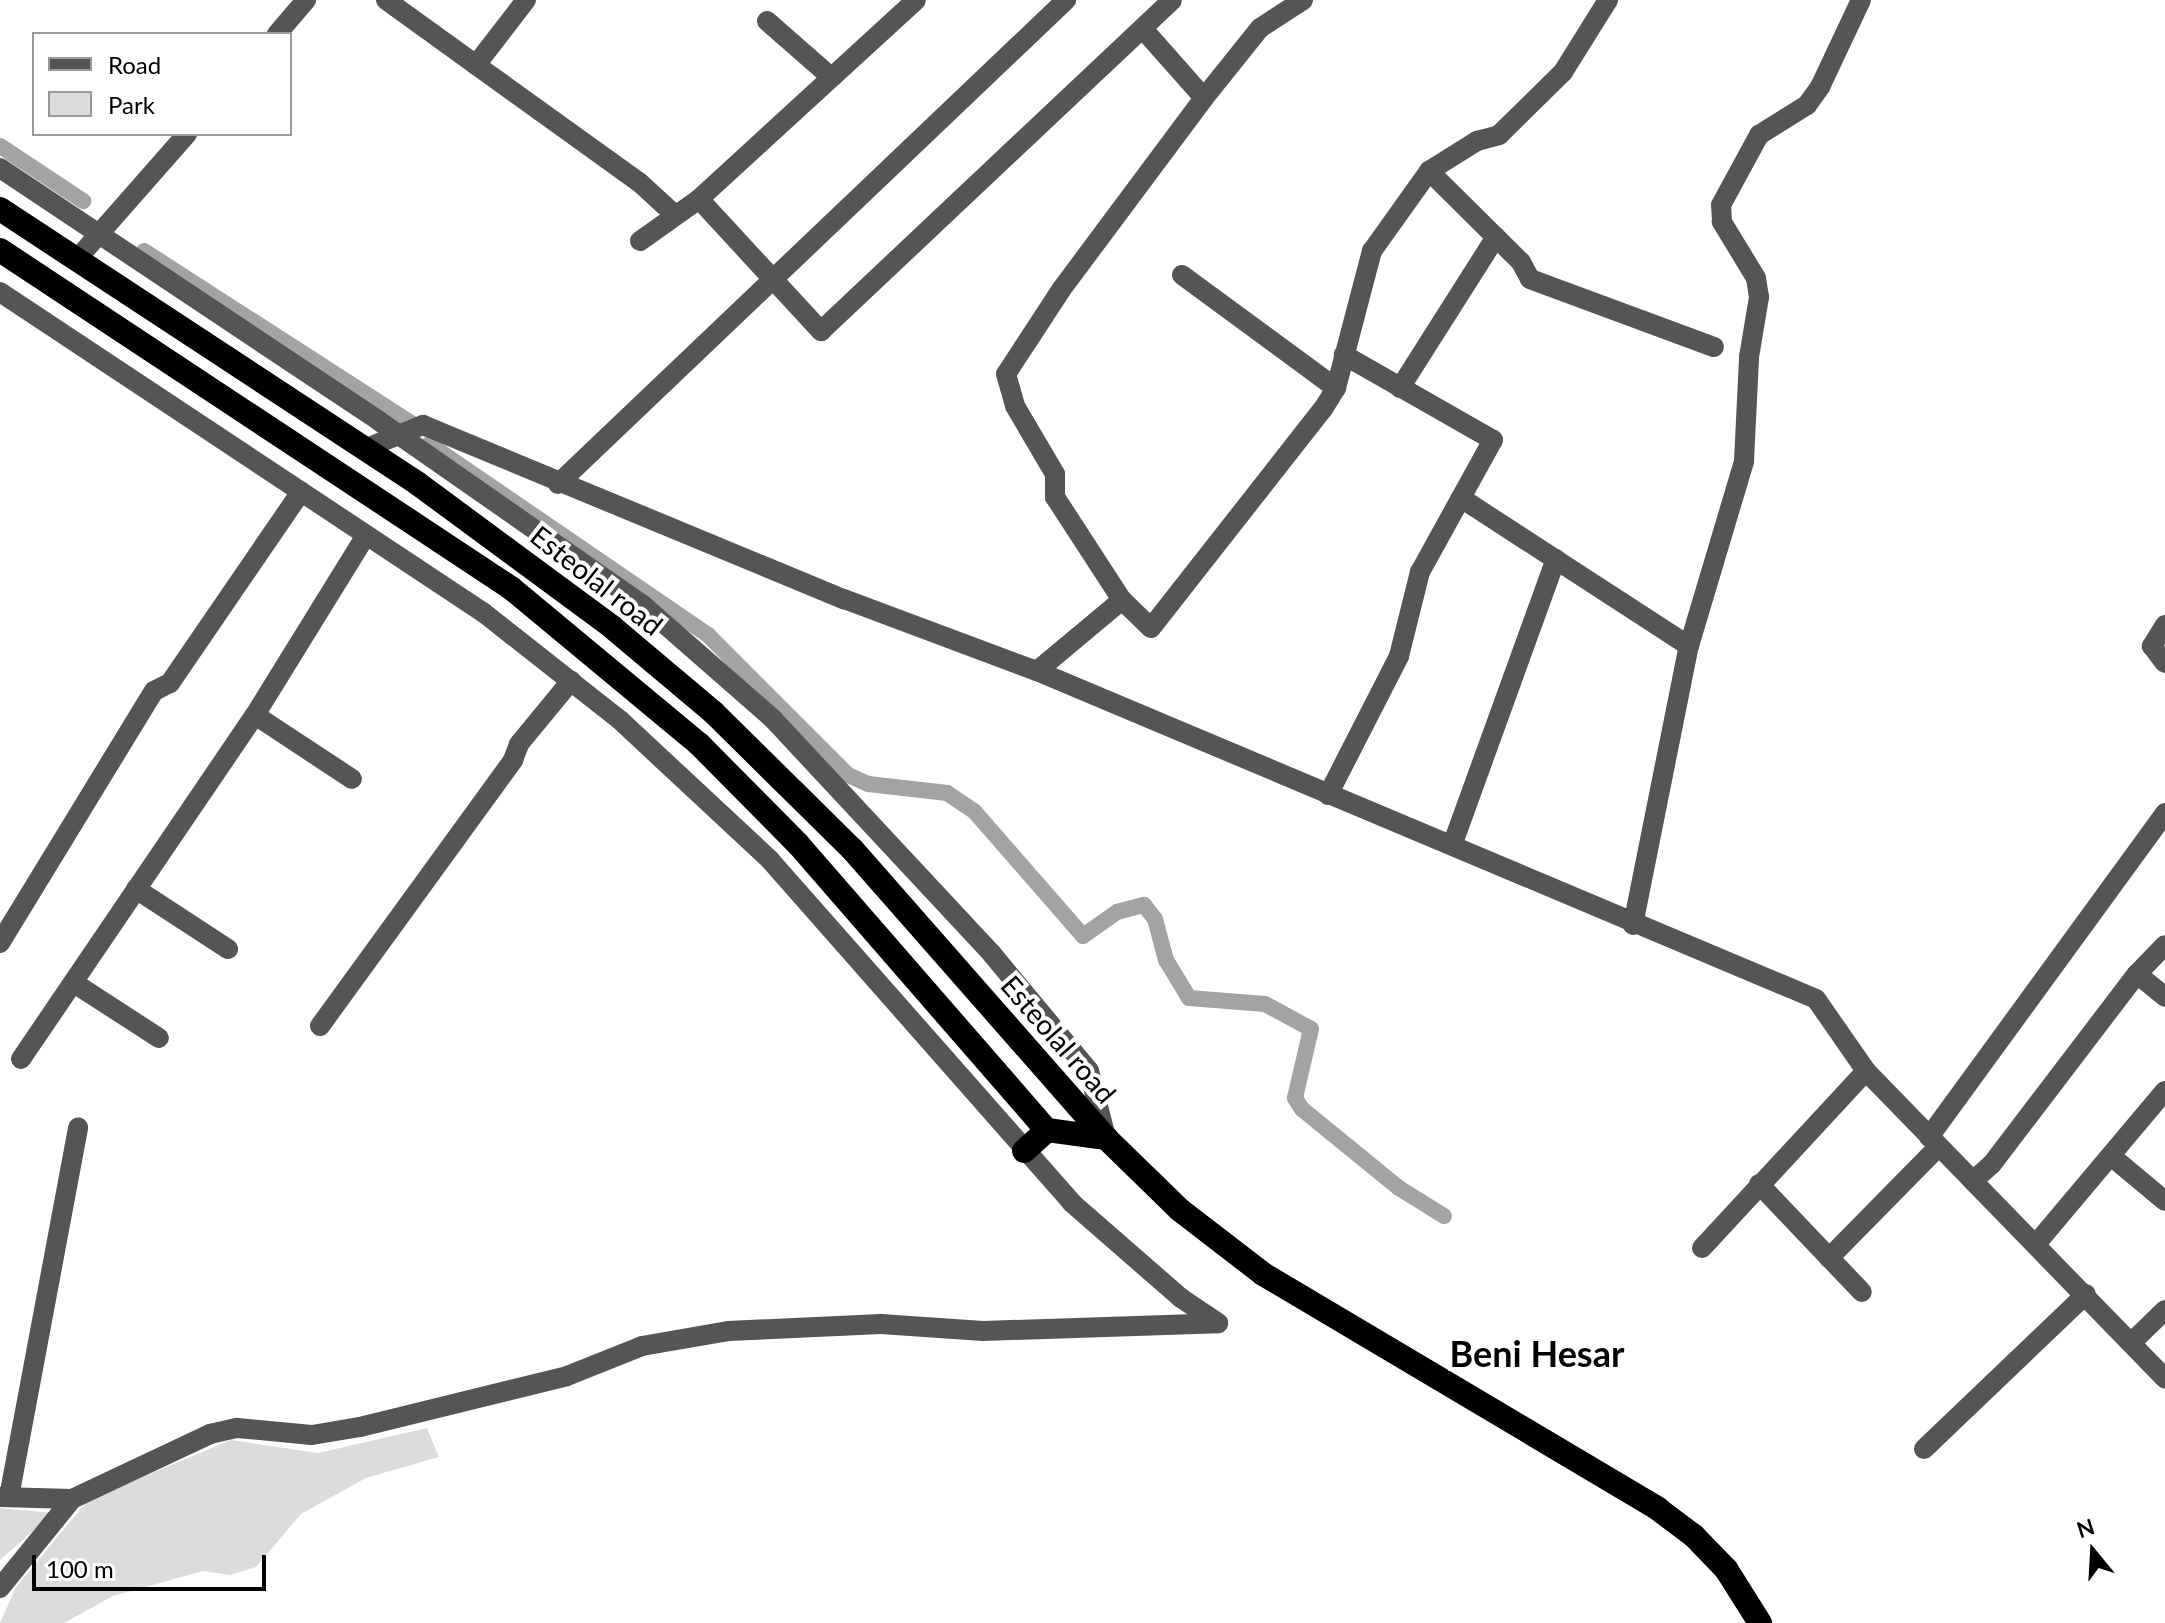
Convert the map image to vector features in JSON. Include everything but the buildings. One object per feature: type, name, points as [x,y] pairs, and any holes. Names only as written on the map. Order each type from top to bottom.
[{"type":"highway","name":"Esteolal road","points":[[0,209],[367,448],[588,609],[714,713],[852,849],[1106,1138]]},
{"type":"highway","points":[[0,250],[511,588],[676,725],[798,844],[1047,1130],[1024,1151]]},
{"type":"highway","name":"Esteolal road","points":[[1047,1130],[1106,1138]]},
{"type":"highway","points":[[1106,1138],[1180,1210],[1263,1274],[1610,1479],[1694,1536],[1726,1569],[1760,1623]]},
{"type":"street","points":[[279,32],[305,0]]},
{"type":"street","points":[[386,0],[639,182],[675,215]]},
{"type":"street","points":[[476,65],[526,0]]},
{"type":"street","points":[[558,484],[775,281],[1066,0]]},
{"type":"street","points":[[699,199],[821,331],[1172,0]]},
{"type":"street","points":[[1303,0],[1260,28],[1204,98],[1061,290],[1006,374],[1015,406],[1055,474],[1055,497],[1122,600],[1151,628],[1336,388],[1372,251],[1429,171],[1477,141],[1499,135],[1563,72],[1608,0]]},
{"type":"street","points":[[1633,925],[1689,646],[1744,461],[1749,357],[1758,318],[1756,278],[1729,238],[1721,205],[1759,135],[1807,105],[1820,87],[1861,0]]},
{"type":"street","points":[[640,241],[699,199],[912,1]]},
{"type":"street","points":[[767,21],[831,77]]},
{"type":"street","points":[[1143,29],[1204,98]]},
{"type":"street","points":[[77,259],[185,136]]},
{"type":"street","points":[[0,168],[399,435],[644,606],[773,719],[992,954],[1089,1071],[1106,1138]]},
{"type":"street","points":[[1429,171],[1496,237],[1530,279],[1714,347]]},
{"type":"street","points":[[1400,388],[1496,237]]},
{"type":"street","points":[[1182,275],[1336,388]]},
{"type":"street","points":[[0,292],[484,613],[571,681],[770,860],[1024,1151],[1083,1212],[1181,1298],[1218,1323],[983,1331],[881,1324],[728,1331],[642,1346],[567,1376],[360,1427],[312,1435],[237,1428],[210,1434],[72,1499],[0,1588]]},
{"type":"street","points":[[1328,795],[1399,656],[1420,572],[1493,440],[1344,355]]},
{"type":"street","points":[[367,448],[423,425],[558,484],[1037,671],[1328,795],[1453,843],[1633,925],[1816,999],[1866,1071],[2086,1294],[2165,1379]]},
{"type":"street","points":[[0,943],[154,691],[170,683],[301,492]]},
{"type":"street","points":[[1461,498],[1689,646]]},
{"type":"street","points":[[21,1059],[255,715],[366,535]]},
{"type":"street","points":[[1453,843],[1556,559]]},
{"type":"street","points":[[1037,671],[1122,600]]},
{"type":"street","points":[[2165,625],[2152,646],[2165,663]]},
{"type":"street","points":[[320,1026],[513,760],[519,744],[571,681]]},
{"type":"street","points":[[255,715],[352,779]]},
{"type":"street","points":[[1829,1258],[1933,1142],[2165,813]]},
{"type":"street","points":[[136,889],[228,949]]},
{"type":"street","points":[[1973,1181],[1992,1164],[2137,974],[2165,945]]},
{"type":"street","points":[[2137,974],[2165,997]]},
{"type":"street","points":[[74,983],[159,1038]]},
{"type":"street","points":[[1702,1248],[1866,1071]]},
{"type":"street","points":[[2036,1244],[2165,1091]]},
{"type":"street","points":[[72,1499],[5,1497],[78,1127]]},
{"type":"street","points":[[2111,1156],[2165,1201]]},
{"type":"street","points":[[1759,1184],[1862,1292]]},
{"type":"street","points":[[1924,1449],[2086,1294]]},
{"type":"street","points":[[2132,1342],[2165,1310]]},
{"type":"green space","points":[[427,1428],[439,1457],[366,1478],[301,1514],[256,1567],[230,1575],[203,1571],[113,1596],[64,1623],[0,1623],[16,1587],[88,1500],[231,1440],[318,1453]]},
{"type":"green space","points":[[0,1508],[53,1513],[0,1560]]},
{"type":"waterway","points":[[0,146],[83,201]]},
{"type":"waterway","points":[[144,251],[411,423]]},
{"type":"waterway","points":[[429,444],[708,635],[848,775],[868,784],[947,793],[974,811],[1083,936],[1117,912],[1144,905],[1155,919],[1166,960],[1189,998],[1265,1004],[1311,1029],[1295,1098],[1302,1109],[1399,1188],[1444,1216]]},
{"type":"district","name":"Beni Hesar","points":[[1537,1354]]}]
